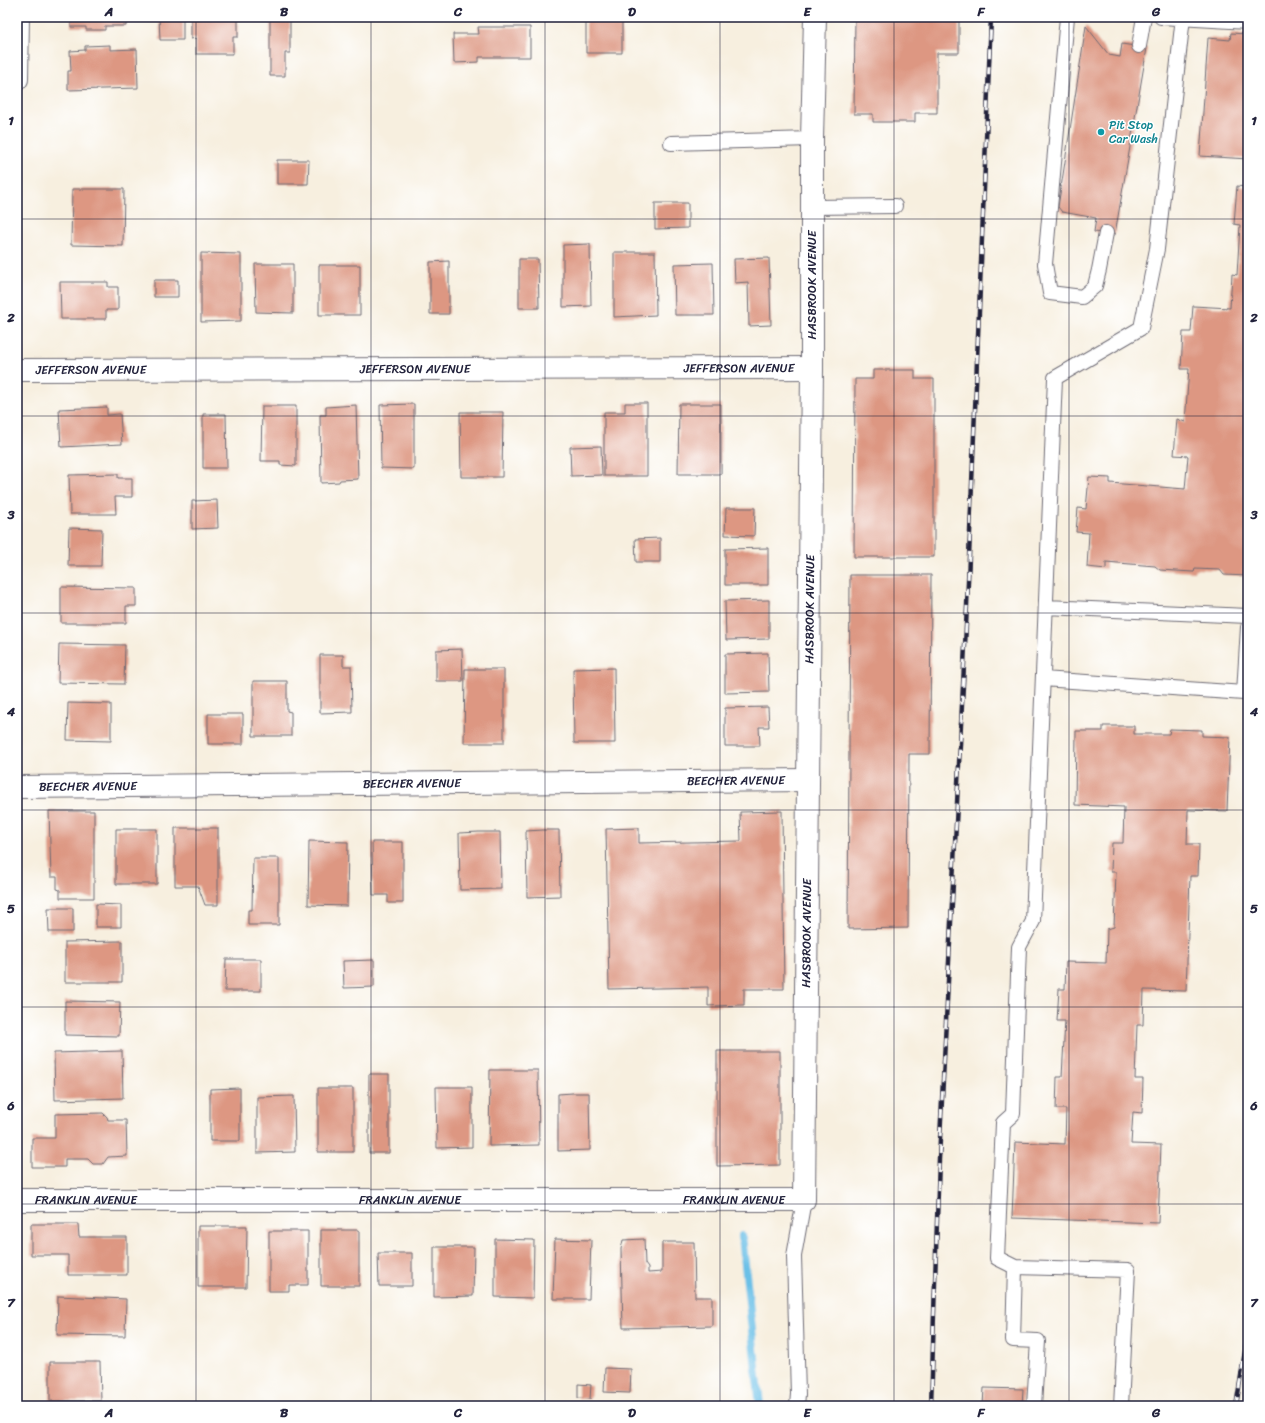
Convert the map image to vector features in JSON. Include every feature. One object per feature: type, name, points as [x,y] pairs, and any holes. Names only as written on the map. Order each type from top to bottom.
[{"type":"street","points":[[17,79],[18,17]]},
{"type":"street","name":"HASBROOK AVENUE","points":[[804,1200],[812,368],[812,139],[815,17]]},
{"type":"street","name":"JEFFERSON AVENUE","points":[[17,370],[812,368]]},
{"type":"street","name":"BEECHER AVENUE","points":[[17,787],[808,780]]},
{"type":"street","name":"FRANKLIN AVENUE","points":[[17,1200],[804,1200]]},
{"type":"lane","points":[[1067,17],[1044,264],[1050,293],[1082,297],[1095,286],[1106,232]]},
{"type":"lane","points":[[1139,46],[1144,17]]},
{"type":"lane","points":[[1161,17],[1248,22]]},
{"type":"lane","points":[[1121,1406],[1128,1270],[1015,1267],[997,1258],[1003,1123],[1013,1114],[1019,947],[1033,921],[1055,378],[1141,328],[1157,249],[1182,18]]},
{"type":"lane","points":[[671,143],[812,139]]},
{"type":"lane","points":[[812,207],[895,206]]},
{"type":"lane","points":[[1046,607],[1248,616]]},
{"type":"lane","points":[[1043,679],[1244,693],[1248,626]]},
{"type":"lane","points":[[797,1406],[798,1394],[794,1256],[804,1200]]},
{"type":"lane","points":[[1015,1267],[1013,1340],[1038,1341],[1034,1406]]},
{"type":"building","points":[[71,17],[126,17],[126,26],[105,26],[105,30],[86,30],[86,27],[71,27]]},
{"type":"building","points":[[159,17],[183,17],[183,40],[160,40]]},
{"type":"building","points":[[191,17],[238,17],[238,37],[233,37],[233,54],[196,54],[196,38],[191,39]]},
{"type":"building","points":[[270,17],[290,17],[290,53],[285,53],[285,76],[270,76]]},
{"type":"building","points":[[586,17],[622,17],[622,53],[586,53]]},
{"type":"building","points":[[855,17],[959,17],[959,53],[937,53],[937,113],[915,113],[915,122],[873,122],[873,114],[854,114]]},
{"type":"building","name":"Pit Stop Car Wash","points":[[1086,26],[1109,55],[1120,57],[1122,44],[1147,48],[1115,234],[1094,232],[1096,218],[1062,212],[1058,207]]},
{"type":"building","points":[[478,27],[530,27],[530,57],[479,57],[479,62],[454,63],[453,34],[479,34]]},
{"type":"building","points":[[1231,33],[1246,34],[1246,41],[1248,41],[1248,159],[1200,156],[1208,38],[1230,40]]},
{"type":"building","points":[[110,45],[110,50],[137,49],[138,88],[68,90],[68,71],[71,71],[70,51],[85,50],[85,46]]},
{"type":"building","points":[[277,160],[309,160],[308,184],[277,184]]},
{"type":"building","points":[[1247,170],[1248,576],[1224,575],[1220,570],[1195,569],[1193,572],[1160,570],[1155,566],[1106,562],[1106,569],[1087,567],[1089,533],[1076,532],[1078,508],[1086,509],[1089,477],[1110,478],[1110,483],[1185,489],[1188,456],[1174,455],[1177,419],[1185,422],[1189,369],[1181,369],[1183,332],[1191,332],[1193,306],[1230,308],[1232,274],[1237,275],[1240,225],[1234,224],[1237,186],[1246,187]]},
{"type":"building","points":[[72,189],[124,189],[123,246],[71,245]]},
{"type":"building","points":[[655,203],[688,203],[688,228],[655,229]]},
{"type":"building","points":[[590,244],[591,306],[563,307],[563,245]]},
{"type":"building","points":[[614,252],[655,252],[656,315],[614,317]]},
{"type":"building","points":[[201,253],[241,254],[241,321],[201,322]]},
{"type":"building","points":[[769,258],[771,325],[749,326],[748,282],[735,283],[734,259]]},
{"type":"building","points":[[519,259],[538,259],[539,308],[519,308]]},
{"type":"building","points":[[449,261],[449,314],[430,314],[430,262]]},
{"type":"building","points":[[713,263],[714,315],[675,315],[674,264]]},
{"type":"building","points":[[255,264],[293,264],[293,313],[256,312]]},
{"type":"building","points":[[319,265],[360,265],[360,315],[319,315]]},
{"type":"building","points":[[154,280],[178,280],[178,297],[154,297]]},
{"type":"building","points":[[60,282],[108,282],[108,287],[118,287],[118,310],[106,310],[106,319],[61,319]]},
{"type":"building","points":[[873,370],[915,370],[915,379],[934,379],[934,557],[854,557],[855,379],[873,379]]},
{"type":"building","points":[[625,403],[647,403],[647,476],[604,476],[604,412],[625,412]]},
{"type":"building","points":[[414,404],[414,469],[381,468],[380,405]]},
{"type":"building","points":[[679,404],[721,404],[721,474],[678,474]]},
{"type":"building","points":[[356,405],[358,479],[321,483],[320,415],[326,415],[326,407]]},
{"type":"building","points":[[262,406],[296,406],[296,466],[280,465],[280,461],[261,461]]},
{"type":"building","points":[[107,407],[107,415],[120,414],[122,444],[61,447],[59,409]]},
{"type":"building","points":[[460,412],[503,412],[502,477],[461,477]]},
{"type":"building","points":[[203,414],[226,414],[227,468],[203,468]]},
{"type":"building","points":[[601,446],[602,475],[571,476],[570,447]]},
{"type":"building","points":[[118,474],[118,478],[132,478],[132,497],[115,497],[116,514],[70,514],[69,475]]},
{"type":"building","points":[[217,500],[218,528],[192,529],[192,501]]},
{"type":"building","points":[[726,508],[755,508],[754,536],[725,535]]},
{"type":"building","points":[[69,528],[102,529],[101,566],[68,566]]},
{"type":"building","points":[[660,538],[660,562],[636,562],[635,539]]},
{"type":"building","points":[[768,548],[768,585],[725,585],[725,549]]},
{"type":"building","points":[[850,575],[931,575],[930,754],[909,754],[908,928],[848,929]]},
{"type":"building","points":[[61,587],[136,588],[136,606],[126,606],[126,623],[61,623]]},
{"type":"building","points":[[769,600],[769,639],[726,640],[725,601]]},
{"type":"building","points":[[59,644],[125,645],[124,684],[58,683]]},
{"type":"building","points":[[462,649],[463,681],[436,681],[436,650]]},
{"type":"building","points":[[768,653],[769,692],[725,693],[725,654]]},
{"type":"building","points":[[320,655],[343,655],[343,666],[351,666],[352,712],[320,713]]},
{"type":"building","points":[[614,668],[615,743],[574,743],[573,669]]},
{"type":"building","points":[[465,669],[504,669],[504,743],[464,743]]},
{"type":"building","points":[[253,681],[287,681],[287,711],[291,712],[291,736],[253,736]]},
{"type":"building","points":[[68,703],[111,704],[111,741],[67,740]]},
{"type":"building","points":[[768,707],[769,727],[759,727],[760,746],[725,746],[725,708]]},
{"type":"building","points":[[208,714],[243,714],[243,744],[208,744]]},
{"type":"building","points":[[1103,726],[1134,726],[1134,734],[1169,734],[1170,729],[1202,730],[1202,736],[1230,737],[1227,811],[1188,810],[1187,844],[1199,844],[1198,876],[1190,876],[1186,991],[1144,990],[1143,1025],[1137,1025],[1135,1079],[1143,1079],[1142,1113],[1133,1112],[1131,1144],[1161,1145],[1158,1223],[1012,1218],[1015,1142],[1065,1144],[1066,1109],[1056,1109],[1057,1077],[1062,1077],[1065,1021],[1057,1021],[1059,989],[1065,989],[1066,962],[1106,963],[1107,929],[1114,927],[1116,872],[1111,872],[1112,843],[1123,843],[1124,807],[1075,805],[1076,731],[1103,731]]},
{"type":"building","points":[[49,811],[94,811],[94,898],[60,898],[60,890],[57,889],[57,877],[51,877]]},
{"type":"building","points":[[782,811],[784,989],[744,989],[744,1005],[708,1006],[708,987],[609,989],[606,829],[639,828],[639,843],[741,841],[740,812]]},
{"type":"building","points":[[175,828],[218,828],[218,905],[205,905],[198,886],[175,886]]},
{"type":"building","points":[[116,829],[157,829],[157,884],[116,884]]},
{"type":"building","points":[[559,830],[560,896],[527,897],[526,831]]},
{"type":"building","points":[[500,832],[501,889],[460,890],[459,833]]},
{"type":"building","points":[[309,841],[348,842],[347,906],[308,905]]},
{"type":"building","points":[[372,842],[403,842],[403,903],[388,903],[388,895],[373,895]]},
{"type":"building","points":[[253,858],[279,858],[279,925],[248,925],[248,910],[252,910]]},
{"type":"building","points":[[96,904],[121,905],[121,927],[96,927]]},
{"type":"building","points":[[48,908],[73,908],[73,932],[49,932]]},
{"type":"building","points":[[122,941],[122,982],[65,982],[65,942]]},
{"type":"building","points":[[226,959],[261,959],[261,991],[225,991]]},
{"type":"building","points":[[374,960],[374,987],[344,988],[343,961]]},
{"type":"building","points":[[65,1001],[120,1002],[119,1036],[65,1035]]},
{"type":"building","points":[[122,1051],[123,1098],[55,1100],[54,1053]]},
{"type":"building","points":[[717,1051],[780,1051],[780,1165],[717,1166]]},
{"type":"building","points":[[490,1070],[538,1070],[539,1145],[489,1146]]},
{"type":"building","points":[[369,1074],[389,1074],[389,1153],[369,1153]]},
{"type":"building","points":[[436,1087],[472,1087],[472,1147],[437,1148]]},
{"type":"building","points":[[240,1088],[240,1141],[210,1141],[210,1089]]},
{"type":"building","points":[[318,1088],[353,1088],[353,1152],[318,1152]]},
{"type":"building","points":[[589,1093],[590,1150],[558,1151],[558,1094]]},
{"type":"building","points":[[294,1096],[295,1152],[257,1153],[257,1097]]},
{"type":"building","points":[[103,1113],[108,1120],[126,1120],[127,1156],[108,1157],[103,1164],[93,1164],[88,1159],[65,1159],[65,1167],[32,1167],[32,1138],[55,1138],[55,1114]]},
{"type":"building","points":[[31,1224],[78,1224],[79,1237],[127,1237],[127,1275],[68,1275],[68,1255],[31,1255]]},
{"type":"building","points":[[198,1226],[247,1226],[246,1287],[198,1287]]},
{"type":"building","points":[[321,1230],[359,1230],[359,1286],[321,1286]]},
{"type":"building","points":[[269,1231],[308,1231],[308,1285],[289,1285],[289,1291],[269,1291]]},
{"type":"building","points":[[495,1239],[534,1240],[533,1298],[495,1297]]},
{"type":"building","points":[[555,1239],[591,1240],[589,1299],[553,1299]]},
{"type":"building","points":[[644,1239],[645,1264],[648,1268],[648,1273],[662,1272],[662,1242],[694,1242],[695,1297],[712,1297],[712,1326],[623,1328],[621,1249],[623,1240]]},
{"type":"building","points":[[434,1247],[474,1247],[473,1296],[434,1297]]},
{"type":"building","points":[[378,1253],[412,1253],[412,1286],[379,1286]]},
{"type":"building","points":[[58,1296],[126,1299],[125,1336],[57,1335]]},
{"type":"building","points":[[50,1362],[100,1362],[101,1401],[50,1401]]},
{"type":"building","points":[[605,1368],[631,1369],[630,1393],[604,1392]]},
{"type":"building","points":[[578,1384],[591,1385],[590,1399],[578,1398]]},
{"type":"building","points":[[984,1388],[1023,1389],[1022,1406],[983,1406]]},
{"type":"waterway","points":[[742,1236],[760,1406]]},
{"type":"railway","points":[[931,1406],[939,1159],[967,606],[991,17]]},
{"type":"railway","points":[[1236,1406],[1248,1333]]},
{"type":"place","name":"Pit Stop Car Wash","points":[[1101,132]]}]
